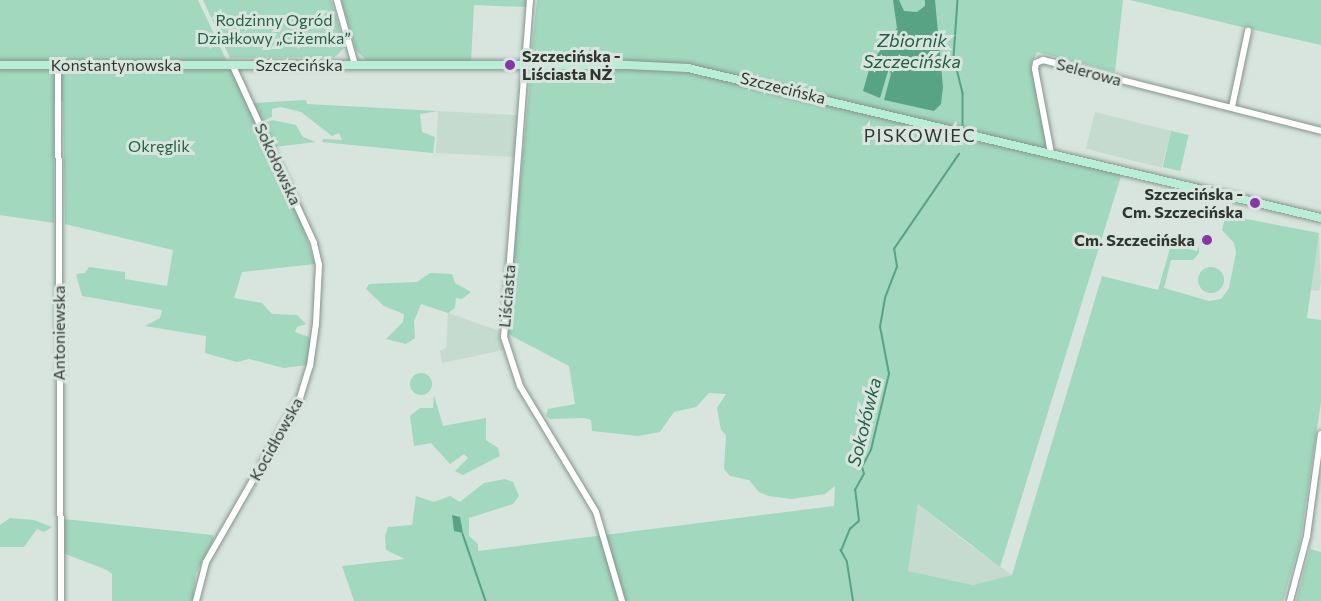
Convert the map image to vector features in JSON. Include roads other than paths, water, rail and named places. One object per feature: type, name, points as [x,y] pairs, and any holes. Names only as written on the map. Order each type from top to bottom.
[{"type":"main road","name":"Szczecińska","points":[[232,64],[648,65],[698,69],[1321,218]]},
{"type":"main road","name":"Konstantynowska","points":[[0,65],[232,64]]},
{"type":"street","points":[[337,0],[355,65]]},
{"type":"street","name":"Liściasta","points":[[530,0],[504,337],[520,386],[596,512],[622,601]]},
{"type":"street","points":[[1232,107],[1248,31]]},
{"type":"street","name":"Selerowa","points":[[1051,153],[1035,69],[1036,63],[1043,60],[1321,131]]},
{"type":"street","name":"Antoniewska","points":[[58,64],[61,601]]},
{"type":"street","name":"Sokołowska","points":[[232,64],[305,220],[319,265]]},
{"type":"street","name":"Kocidłowska","points":[[196,601],[206,562],[288,422],[306,382],[314,343],[319,265]]},
{"type":"street","points":[[1290,601],[1305,543],[1321,434]]},
{"type":"water","name":"Zbiornik Szczecińska","points":[[893,0],[899,0],[904,11],[917,12],[925,6],[925,0],[935,0],[943,87],[941,104],[934,111],[884,100],[891,74],[889,68],[880,98],[863,91],[871,63],[897,28]]},
{"type":"water","points":[[452,515],[460,517],[463,533],[454,531]]},
{"type":"waterway","name":"Sokołówka","points":[[958,0],[954,57],[963,93],[963,126]]},
{"type":"waterway","name":"Sokołówka","points":[[853,601],[847,562],[841,551],[850,529],[859,521],[855,490],[864,474],[862,467],[871,450],[889,374],[880,327],[885,298],[897,267],[894,249],[959,154]]},
{"type":"waterway","points":[[463,534],[486,601]]},
{"type":"place","name":"Szczecińska - Liściasta NŻ","points":[[510,65]]},
{"type":"place","name":"Szczecińska - Cm. Szczecińska","points":[[1255,203]]},
{"type":"place","name":"Cm. Szczecińska","points":[[1207,240]]},
{"type":"district","name":"PISKOWIEC","points":[[920,135]]},
{"type":"park label","name":"Rodzinny Ogród Działkowy „Ciżemka”","points":[[274,29]]},
{"type":"park label","name":"Okręglik","points":[[159,146]]}]
